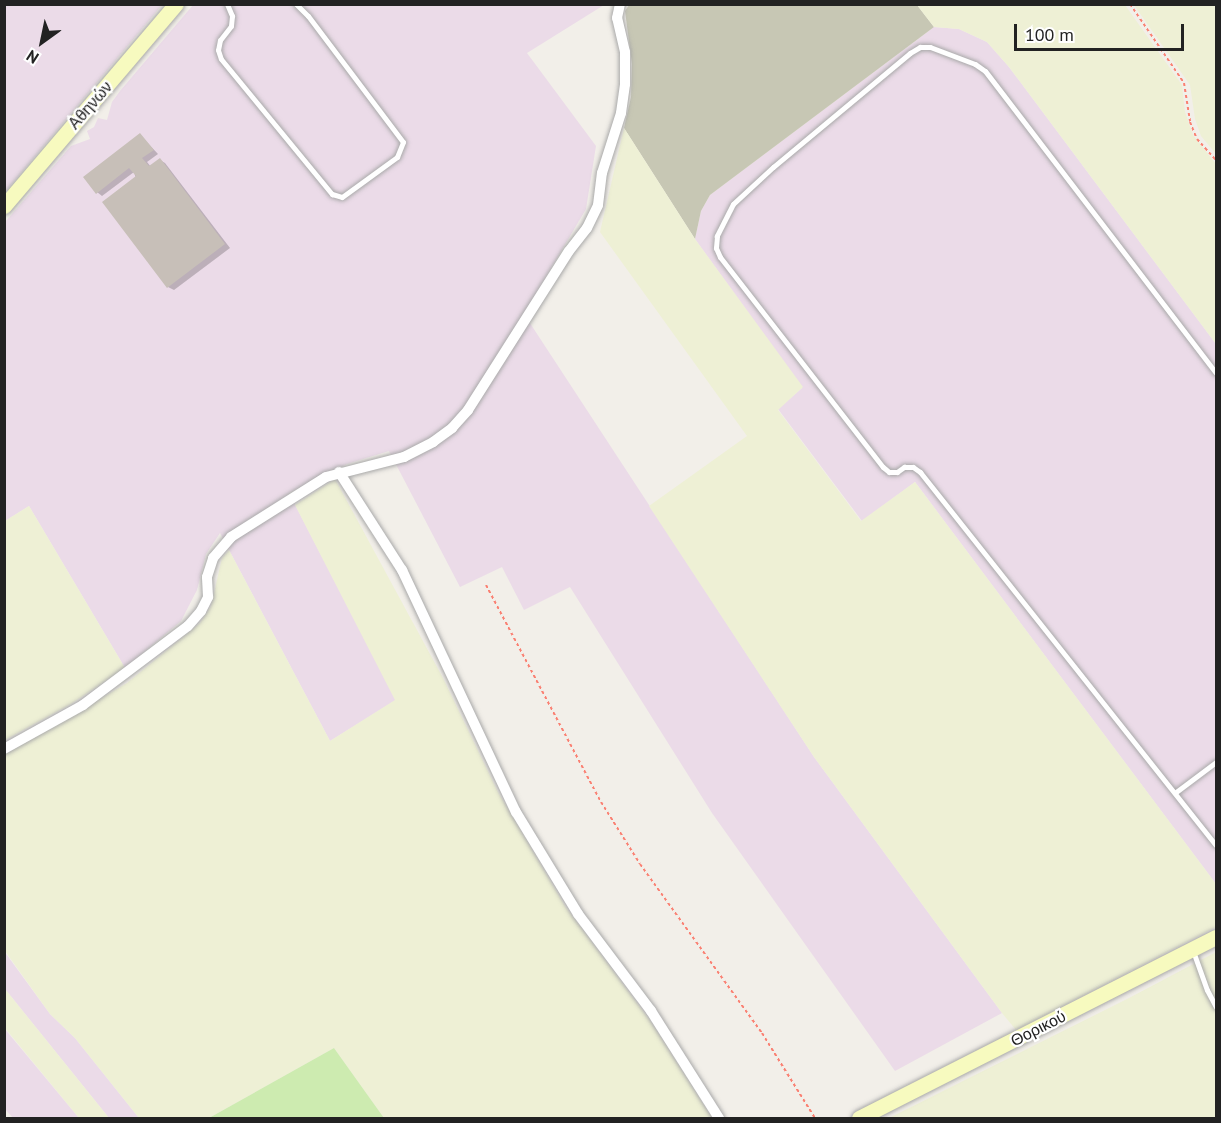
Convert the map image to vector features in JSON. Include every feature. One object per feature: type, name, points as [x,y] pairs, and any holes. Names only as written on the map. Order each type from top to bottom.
[{"type":"main road","name":"Αθηνών","points":[[4,206],[176,4]]},
{"type":"main road","name":"Θορικού","points":[[859,1119],[1216,937]]},
{"type":"street","points":[[4,749],[83,705],[188,626],[201,611],[207,597],[207,577],[213,558],[231,537],[326,477],[404,457],[433,442],[452,428],[479,393],[569,251],[587,228],[598,205],[602,174],[621,113],[625,84],[625,52],[617,18],[620,4]]},
{"type":"street","points":[[339,472],[402,570],[516,812],[578,914],[651,1011],[719,1119]]},
{"type":"lane","points":[[229,5],[231,26],[220,40],[218,50],[221,58],[332,194],[342,197],[397,157],[403,142],[308,16],[296,4]]},
{"type":"lane","points":[[1216,373],[985,71],[975,64],[930,46],[920,47],[910,52],[765,174],[733,204],[717,236],[716,248],[720,257],[883,467],[889,472],[897,472],[904,467],[913,467],[920,472],[1216,844]]},
{"type":"lane","points":[[1176,792],[1216,762]]},
{"type":"lane","points":[[1193,949],[1207,990],[1216,1007]]},
{"type":"path","points":[[1130,4],[1184,83],[1190,122],[1197,139],[1216,160]]},
{"type":"path","points":[[486,585],[601,802],[640,864],[762,1033],[814,1119]]},
{"type":"shaded area","points":[[4,5],[162,5],[5,192]]},
{"type":"shaded area","points":[[193,5],[604,5],[527,53],[596,146],[586,209],[524,314],[814,757],[1002,1013],[895,1071],[712,813],[570,587],[524,610],[502,567],[460,587],[389,451],[347,464],[289,493],[396,700],[330,741],[220,533],[206,554],[197,590],[181,621],[125,668],[29,506],[5,521],[5,222],[71,146],[90,139],[87,131],[94,127],[98,118],[107,120],[112,102],[120,91]]},
{"type":"shaded area","points":[[629,5],[917,5],[934,27],[710,195],[701,211],[695,239],[624,128],[631,97],[632,64],[625,11]]},
{"type":"shaded area","points":[[917,5],[1125,5],[1182,85],[1185,112],[1193,135],[1216,164],[1216,344],[1009,67],[987,42],[959,29],[934,27]]},
{"type":"shaded area","points":[[1134,5],[1216,5],[1216,154],[1201,136],[1195,119],[1190,85]]},
{"type":"shaded area","points":[[934,27],[959,29],[987,42],[1009,67],[1216,344],[1216,884],[915,482],[862,521],[778,409],[802,388],[695,239],[701,211],[710,195]]},
{"type":"shaded area","points":[[624,128],[695,239],[803,387],[778,410],[861,521],[915,482],[1216,884],[1216,927],[1016,1030],[1002,1013],[814,757],[649,506],[747,436],[600,232]]},
{"type":"shaded area","points":[[335,479],[443,678],[498,792],[565,906],[651,1022],[712,1118],[384,1118],[334,1048],[209,1118],[139,1118],[75,1038],[50,1014],[5,951],[4,755],[127,683],[200,623],[211,606],[222,558],[229,550],[330,741],[395,700],[295,505]]},
{"type":"shaded area","points":[[29,506],[125,668],[71,704],[5,740],[5,521]]},
{"type":"shaded area","points":[[4,951],[50,1014],[75,1038],[139,1118],[109,1118],[5,989]]},
{"type":"shaded area","points":[[1216,952],[1216,1118],[889,1118],[1129,998]]},
{"type":"shaded area","points":[[5,989],[109,1118],[79,1118],[5,1028]]},
{"type":"shaded area","points":[[4,1028],[79,1118],[13,1118],[5,1109]]},
{"type":"green space","points":[[334,1048],[384,1118],[209,1118]]},
{"type":"building","points":[[140,133],[154,150],[142,158],[149,166],[160,158],[225,244],[167,288],[102,202],[136,176],[129,168],[96,194],[83,177]]}]
